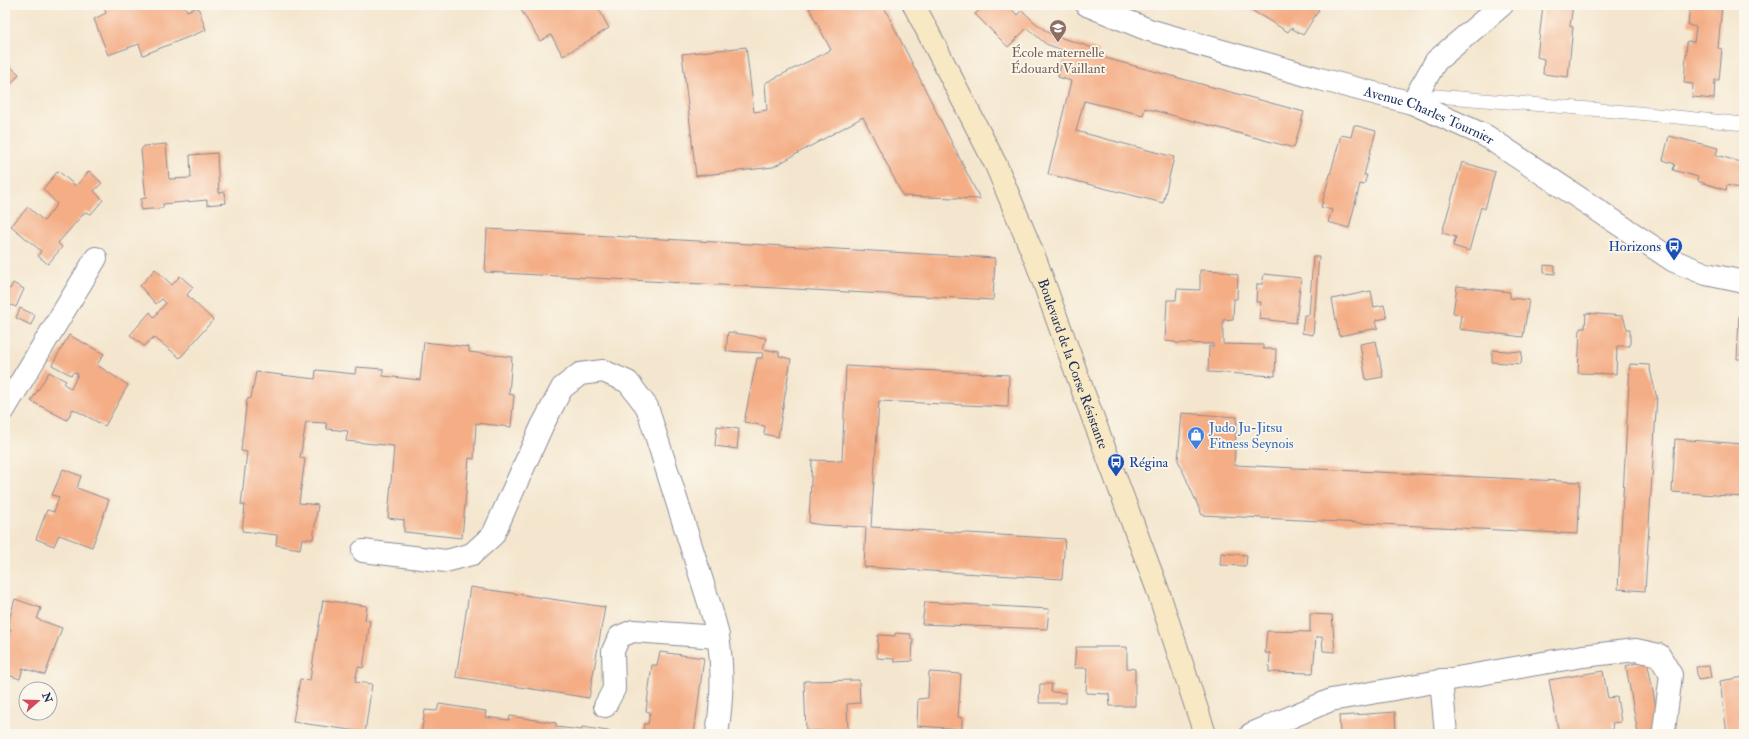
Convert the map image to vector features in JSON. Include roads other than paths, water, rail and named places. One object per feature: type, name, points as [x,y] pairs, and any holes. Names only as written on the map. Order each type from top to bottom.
[{"type":"street","name":"Boulevard de la Corse Résistante","points":[[914,5],[996,165],[1036,262],[1157,588],[1206,734]]},
{"type":"street","name":"Avenue Charles Tournier","points":[[1086,5],[1149,30],[1320,79],[1412,103],[1486,136],[1674,261],[1706,274],[1744,282]]},
{"type":"street","points":[[1412,103],[1436,61],[1502,5]]},
{"type":"street","points":[[5,408],[96,258]]},
{"type":"street","points":[[363,551],[446,561],[472,554],[493,535],[542,426],[562,388],[580,374],[603,371],[628,382],[647,407],[710,606],[718,637],[721,672],[720,717],[717,734]]},
{"type":"street","points":[[605,706],[614,689],[613,651],[619,637],[634,631],[718,637]]},
{"type":"street","points":[[1251,734],[1331,700],[1583,656],[1636,650],[1659,655],[1671,675],[1665,734]]},
{"type":"street","points":[[1441,680],[1446,734]]},
{"type":"lane","points":[[1412,103],[1436,96],[1638,113],[1744,124]]},
{"type":"place","name":"École maternelle Édouard Vaillant","points":[[1058,43]]},
{"type":"place","name":"Horizons","points":[[1674,261]]},
{"type":"place","name":"Judo Ju-Jitsu Fitness Seynois","points":[[1196,450]]},
{"type":"place","name":"Régina","points":[[1116,477]]}]
